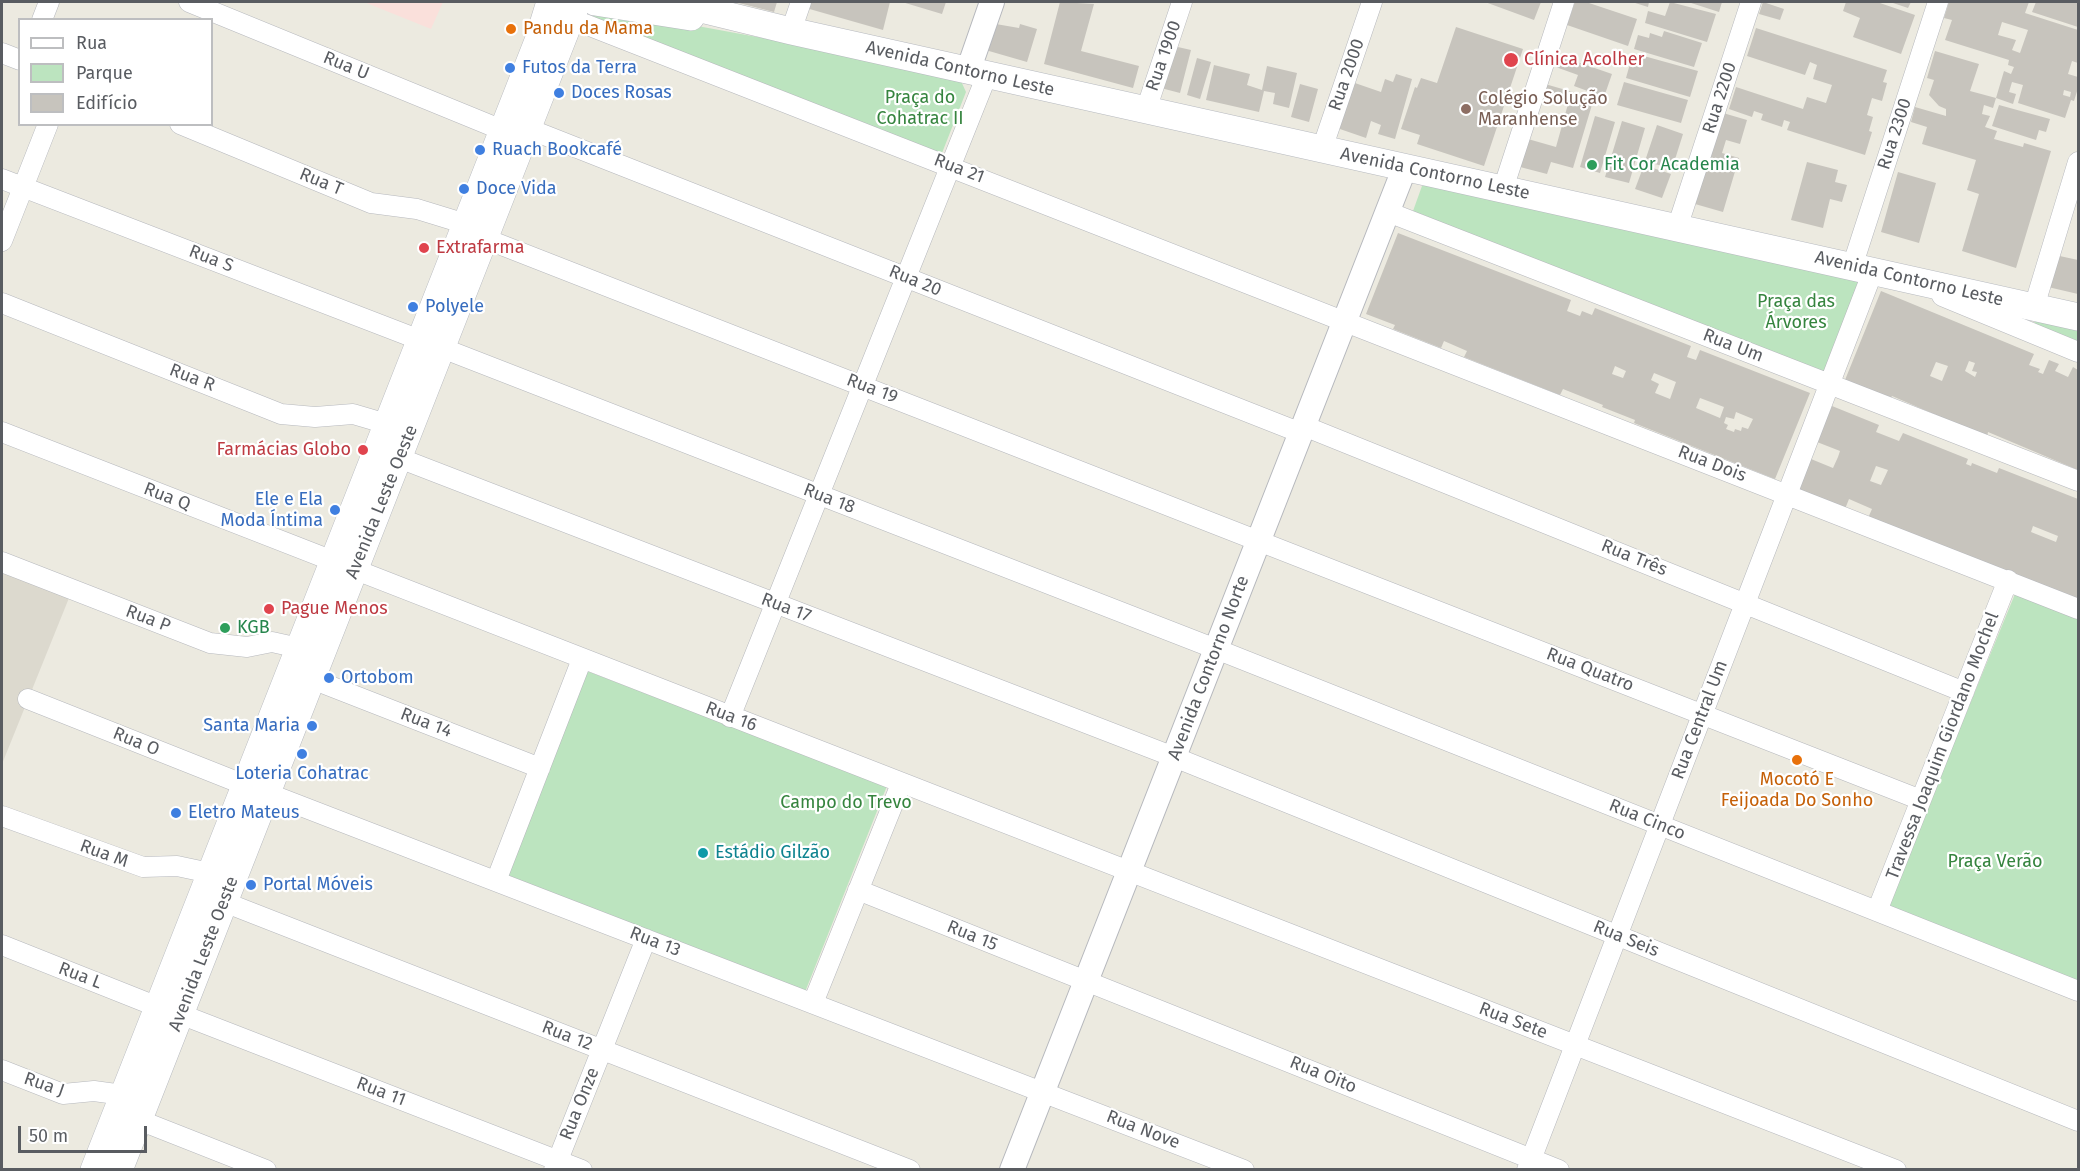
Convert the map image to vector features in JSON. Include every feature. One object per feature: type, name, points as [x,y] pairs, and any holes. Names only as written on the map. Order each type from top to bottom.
[{"type":"main road","points":[[525,2],[534,8],[540,18],[538,41]]},
{"type":"main road","name":"Avenida Leste Oeste","points":[[516,130],[550,2]]},
{"type":"main road","name":"Avenida Contorno Leste","points":[[595,2],[791,31]]},
{"type":"main road","name":"Avenida Contorno Leste","points":[[672,2],[978,73],[2079,317]]},
{"type":"main road","name":"Avenida Leste Oeste","points":[[94,1170],[123,1095],[224,902],[299,648],[399,458],[431,344],[516,130],[575,10]]},
{"type":"main road","name":"Avenida Leste Oeste","points":[[119,1170],[139,1120],[210,873],[312,679],[387,424],[431,344]]},
{"type":"street","points":[[43,18],[49,2]]},
{"type":"street","name":"Rua U","points":[[189,2],[516,130]]},
{"type":"street","points":[[791,31],[801,2]]},
{"type":"street","points":[[730,717],[951,166],[978,73],[992,2]]},
{"type":"street","name":"Rua 1900","points":[[1146,110],[1182,2]]},
{"type":"street","name":"Rua 2000","points":[[1322,149],[1372,2]]},
{"type":"street","points":[[1503,189],[1564,2]]},
{"type":"street","name":"Rua 2200","points":[[1677,228],[1751,2]]},
{"type":"street","name":"Rua 2300","points":[[1874,272],[1938,2]]},
{"type":"street","name":"Rua 21","points":[[575,10],[951,166],[1345,322]]},
{"type":"street","points":[[2,53],[18,59]]},
{"type":"street","points":[[2,241],[47,126]]},
{"type":"street","name":"Rua T","points":[[185,126],[371,203],[417,209],[476,231]]},
{"type":"street","name":"Rua 20","points":[[516,130],[1302,430]]},
{"type":"street","points":[[2034,307],[2079,162]]},
{"type":"street","name":"Avenida Contorno Norte","points":[[1012,1170],[1405,167]]},
{"type":"street","name":"Rua S","points":[[2,179],[431,344]]},
{"type":"street","name":"Rua Um","points":[[1388,212],[2079,481]]},
{"type":"street","name":"Rua 19","points":[[476,231],[1259,541]]},
{"type":"street","points":[[1874,272],[2079,352]]},
{"type":"street","name":"Rua Central Um","points":[[1530,1164],[1874,272]]},
{"type":"street","name":"Rua R","points":[[2,303],[281,414],[315,417],[353,414],[387,424]]},
{"type":"street","name":"Rua Dois","points":[[1345,322],[2079,609]]},
{"type":"street","name":"Rua 18","points":[[431,344],[1216,649]]},
{"type":"street","name":"Rua Três","points":[[1302,430],[1746,603],[1964,692]]},
{"type":"street","name":"Rua Q","points":[[2,432],[344,566]]},
{"type":"street","name":"Rua 17","points":[[399,458],[1174,757]]},
{"type":"street","name":"Rua Quatro","points":[[1259,541],[1921,800]]},
{"type":"street","name":"Rua P","points":[[2,562],[210,643],[247,647],[272,642],[299,648]]},
{"type":"street","name":"Rua 16","points":[[344,566],[1129,872]]},
{"type":"street","name":"Travessa Joaquim Giordano Mochel","points":[[1877,911],[2008,580]]},
{"type":"street","name":"Rua Cinco","points":[[1216,649],[2079,990]]},
{"type":"street","points":[[496,881],[582,659]]},
{"type":"street","name":"Rua 14","points":[[312,679],[540,768]]},
{"type":"street","name":"Rua O","points":[[28,699],[256,789]]},
{"type":"street","name":"Rua Seis","points":[[1174,757],[2079,1121]]},
{"type":"street","points":[[813,1003],[901,784]]},
{"type":"street","name":"Rua 13","points":[[256,789],[1043,1091]]},
{"type":"street","name":"Rua M","points":[[2,816],[143,867],[177,866],[210,873]]},
{"type":"street","name":"Rua Sete","points":[[1129,872],[1896,1170]]},
{"type":"street","name":"Rua 15","points":[[858,890],[1086,981]]},
{"type":"street","name":"Rua 12","points":[[224,902],[910,1170]]},
{"type":"street","name":"Rua Onze","points":[[556,1165],[646,939]]},
{"type":"street","name":"Rua L","points":[[2,945],[169,1010]]},
{"type":"street","name":"Rua Oito","points":[[1086,981],[1530,1164],[1559,1170]]},
{"type":"street","name":"Rua 11","points":[[169,1010],[556,1165],[582,1170]]},
{"type":"street","name":"Rua J","points":[[2,1070],[63,1094],[94,1091],[123,1095]]},
{"type":"street","name":"Rua Nove","points":[[1043,1091],[1244,1170]]},
{"type":"street","points":[[139,1120],[266,1170]]},
{"type":"shaded area","points":[[364,2],[443,2],[431,29]]},
{"type":"shaded area","points":[[2,572],[69,598],[2,764]]},
{"type":"green space","name":"Praça do Cohatrac II","points":[[594,7],[779,41],[961,81],[966,92],[942,153],[769,93],[592,19]]},
{"type":"green space","name":"Praça das Árvores","points":[[1434,180],[1862,279],[1831,372],[1818,372],[1413,211],[1422,186]]},
{"type":"green space","points":[[2039,314],[2078,324],[2078,343],[2033,325]]},
{"type":"green space","name":"Praça Verão","points":[[2015,594],[2078,619],[2078,984],[1886,909]]},
{"type":"green space","name":"Campo do Trevo","points":[[587,671],[887,786],[805,992],[502,875]]},
{"type":"building","points":[[735,2],[777,2],[774,12]]},
{"type":"building","points":[[808,2],[890,2],[883,30],[806,8]]},
{"type":"building","points":[[902,2],[946,2],[942,14]]},
{"type":"building","points":[[1060,2],[1094,4],[1081,51],[1139,66],[1133,88],[1044,64]]},
{"type":"building","points":[[1485,2],[1541,2],[1534,20]]},
{"type":"building","points":[[1575,2],[1586,2],[1637,19],[1628,46],[1567,25]]},
{"type":"building","points":[[1632,2],[1649,2],[1648,7]]},
{"type":"building","points":[[1670,2],[1716,14],[1707,42],[1645,23],[1648,11],[1665,16]]},
{"type":"building","points":[[1688,2],[1722,2],[1719,12]]},
{"type":"building","points":[[1763,2],[1784,9],[1780,20],[1759,14]]},
{"type":"building","points":[[1846,2],[1877,2],[1915,15],[1901,54],[1853,37],[1860,18],[1843,11]]},
{"type":"building","points":[[1890,2],[1911,2],[1908,8]]},
{"type":"building","points":[[1949,2],[2029,2],[2025,13],[2078,30],[2078,63],[2072,61],[2068,74],[2078,77],[2078,88],[2065,118],[2018,103],[2023,85],[2012,82],[2009,92],[2016,94],[2013,104],[1996,98],[2004,71],[2011,74],[2014,67],[2008,65],[2009,60],[1945,40],[1952,20],[1944,18]],"holes":[[[2002,22],[2028,30],[2020,53],[2012,50],[2016,40],[1998,35]],[[2064,90],[2071,92],[2070,97],[2063,95]]]},
{"type":"building","points":[[2036,2],[2078,2],[2078,27],[2032,12]]},
{"type":"building","points":[[990,23],[1019,28],[1020,24],[1037,29],[1027,62],[982,49]]},
{"type":"building","name":"Colégio Solução Maranhense","points":[[1456,27],[1523,49],[1484,166],[1417,144],[1420,135],[1401,129],[1415,87],[1417,88],[1421,78],[1437,83]]},
{"type":"building","points":[[1756,28],[1887,70],[1883,82],[1887,83],[1882,101],[1872,98],[1867,115],[1873,117],[1869,131],[1872,132],[1865,155],[1787,130],[1790,122],[1784,120],[1782,127],[1761,120],[1763,114],[1754,111],[1752,117],[1729,109],[1736,87],[1803,109],[1807,97],[1826,103],[1832,85],[1813,79],[1817,65],[1810,62],[1805,75],[1747,56]]},
{"type":"building","points":[[1664,31],[1702,43],[1694,67],[1634,49],[1638,35],[1649,38],[1650,33],[1662,37]]},
{"type":"building","points":[[1169,45],[1191,50],[1180,93],[1157,87]]},
{"type":"building","points":[[1935,51],[1979,64],[1970,91],[1996,98],[1993,108],[1984,105],[1982,114],[1990,116],[1985,127],[1997,131],[1994,139],[2023,147],[2024,143],[2051,151],[2016,268],[1962,251],[1979,194],[1967,190],[1976,160],[1922,144],[1927,127],[1911,122],[1915,107],[1946,116],[1946,109],[1939,106],[1929,95],[1934,80],[1927,78]]},
{"type":"building","points":[[1633,53],[1698,71],[1690,97],[1626,78]]},
{"type":"building","points":[[1557,55],[1612,74],[1604,97],[1574,86],[1578,75],[1553,66]]},
{"type":"building","points":[[1197,58],[1211,62],[1200,99],[1187,95]]},
{"type":"building","points":[[1214,65],[1250,74],[1247,85],[1262,90],[1267,66],[1297,73],[1289,108],[1273,104],[1275,93],[1264,91],[1259,112],[1206,100]]},
{"type":"building","points":[[1396,74],[1412,79],[1395,139],[1378,134],[1381,125],[1371,121],[1366,138],[1337,128],[1352,82],[1381,92],[1385,79],[1393,82]]},
{"type":"building","points":[[1624,82],[1688,100],[1681,123],[1617,105]]},
{"type":"building","points":[[1300,84],[1318,89],[1309,122],[1291,117]]},
{"type":"building","points":[[1545,84],[1594,98],[1573,168],[1551,162],[1547,174],[1520,167],[1528,139],[1556,147],[1568,104],[1541,96]]},
{"type":"building","points":[[1999,105],[2050,119],[2046,132],[2039,130],[2036,140],[1992,126]]},
{"type":"building","points":[[1723,113],[1747,120],[1740,144],[1726,140],[1722,153],[1739,158],[1723,212],[1695,204]]},
{"type":"building","points":[[1595,116],[1615,122],[1600,173],[1580,167]]},
{"type":"building","points":[[1622,121],[1645,128],[1629,183],[1605,177]]},
{"type":"building","points":[[1657,125],[1683,134],[1672,169],[1645,161]]},
{"type":"building","points":[[1807,162],[1838,170],[1835,182],[1847,185],[1842,202],[1830,199],[1823,228],[1791,220]]},
{"type":"building","points":[[1644,165],[1671,174],[1662,198],[1635,189]]},
{"type":"building","points":[[1898,172],[1936,183],[1919,243],[1881,232]]},
{"type":"building","points":[[1398,233],[1571,300],[1567,311],[1580,316],[1582,311],[1592,315],[1595,308],[1691,346],[1687,357],[1696,360],[1700,350],[1810,393],[1775,479],[1634,423],[1635,420],[1602,407],[1603,405],[1563,389],[1560,395],[1464,357],[1467,351],[1444,341],[1441,348],[1393,329],[1395,325],[1366,314]],"holes":[[[1615,366],[1626,371],[1623,378],[1612,374]],[[1654,373],[1676,382],[1670,399],[1655,393],[1659,384],[1651,380]],[[1700,398],[1724,407],[1720,418],[1696,408]],[[1736,412],[1753,419],[1748,429],[1742,427],[1741,431],[1735,429],[1734,432],[1726,429],[1728,425],[1724,423],[1726,417],[1734,419]]]},
{"type":"building","points":[[2055,255],[2078,260],[2078,294],[2048,287]]},
{"type":"building","points":[[1881,291],[2034,354],[2029,365],[2040,369],[2038,372],[2043,374],[2049,360],[2059,364],[2055,371],[2068,377],[2073,367],[2078,370],[2078,470],[1988,432],[1987,437],[1892,396],[1891,398],[1845,380]],"holes":[[[1969,361],[1975,363],[1972,371],[1977,372],[1975,377],[1965,371]],[[1936,362],[1948,366],[1942,381],[1930,376]]]},
{"type":"building","points":[[1832,406],[1879,425],[1876,432],[1899,441],[1903,433],[1968,459],[1966,464],[1971,466],[1972,463],[1997,473],[1999,468],[2078,499],[2078,602],[1868,518],[1872,509],[1849,499],[1845,509],[1798,490],[1811,459],[1833,468],[1838,457],[1840,451],[1817,442]],"holes":[[[1876,466],[1888,470],[1881,485],[1870,481]],[[2033,526],[2058,536],[2056,542],[2031,532]]]},
{"type":"place","name":"Pandu da Mama","points":[[511,29]]},
{"type":"place","name":"Clínica Acolher","points":[[1511,60]]},
{"type":"place","name":"Futos da Terra","points":[[510,68]]},
{"type":"place","name":"Doces Rosas","points":[[559,93]]},
{"type":"place","name":"Colégio Solução Maranhense","points":[[1466,109]]},
{"type":"place","name":"Ruach Bookcafé","points":[[480,150]]},
{"type":"place","name":"Fit Cor Academia","points":[[1592,165]]},
{"type":"place","name":"Doce Vida","points":[[464,189]]},
{"type":"place","name":"Extrafarma","points":[[424,248]]},
{"type":"place","name":"Polyele","points":[[413,307]]},
{"type":"place","name":"Farmácias Globo","points":[[363,450]]},
{"type":"place","name":"Ele e Ela Moda Íntima","points":[[335,510]]},
{"type":"place","name":"Pague Menos","points":[[269,609]]},
{"type":"place","name":"KGB","points":[[225,628]]},
{"type":"place","name":"Ortobom","points":[[329,678]]},
{"type":"place","name":"Santa Maria","points":[[312,726]]},
{"type":"place","name":"Loteria Cohatrac","points":[[302,754]]},
{"type":"place","name":"Mocotó E Feijoada Do Sonho","points":[[1797,760]]},
{"type":"place","name":"Eletro Mateus","points":[[176,813]]},
{"type":"place","name":"Estádio Gilzão","points":[[703,853]]},
{"type":"place","name":"Portal Móveis","points":[[251,885]]}]
